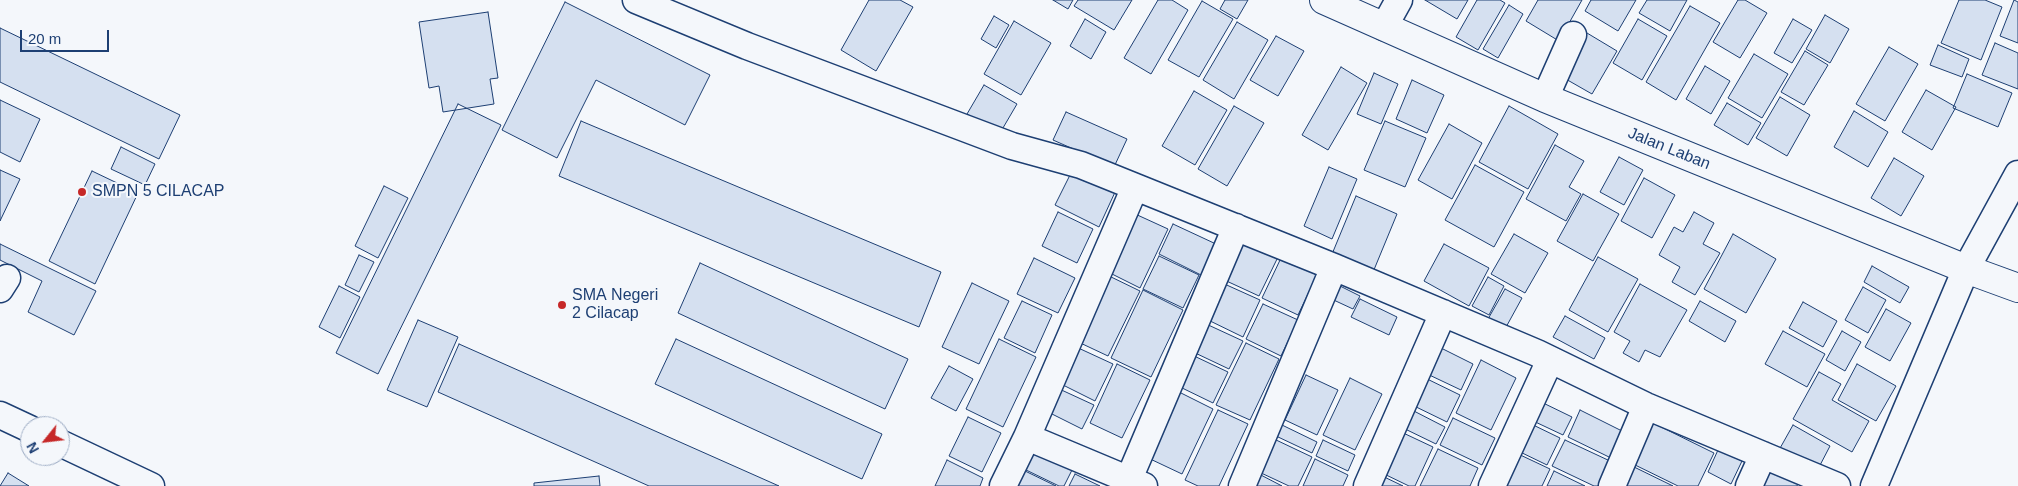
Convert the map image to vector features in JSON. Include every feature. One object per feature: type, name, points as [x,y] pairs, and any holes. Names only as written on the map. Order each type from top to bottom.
[{"type":"street","points":[[636,0],[747,46],[1012,146],[1081,165],[1236,227],[1443,313],[1550,360],[1646,406],[1837,486]]},
{"type":"street","name":"Jalan Laban","points":[[1324,0],[1545,98],[1966,269],[2018,288]]},
{"type":"street","points":[[1384,27],[1399,0]]},
{"type":"street","points":[[1545,98],[1572,36]]},
{"type":"street","points":[[1874,486],[1966,269],[2018,174]]},
{"type":"street","points":[[1003,486],[1027,437],[1135,187]]},
{"type":"street","points":[[1027,437],[1133,484],[1236,227]]},
{"type":"street","points":[[1242,486],[1334,267]]},
{"type":"street","points":[[1367,486],[1443,313]]},
{"type":"street","points":[[1492,486],[1550,360]]},
{"type":"street","points":[[1612,486],[1646,406]]},
{"type":"street","points":[[0,414],[20,424]]},
{"type":"street","points":[[70,448],[151,486]]},
{"type":"street","points":[[1749,486],[1763,455]]},
{"type":"building","points":[[869,0],[900,0],[913,7],[876,71],[841,50]]},
{"type":"building","points":[[1053,0],[1073,0],[1068,9]]},
{"type":"building","points":[[1078,0],[1132,0],[1114,30],[1074,6]]},
{"type":"building","points":[[1158,0],[1172,0],[1188,10],[1151,74],[1124,58]]},
{"type":"building","points":[[1225,0],[1248,0],[1237,19],[1220,9]]},
{"type":"building","points":[[1425,0],[1468,0],[1457,19]]},
{"type":"building","points":[[1477,0],[1500,0],[1505,3],[1478,50],[1456,37]]},
{"type":"building","points":[[1538,0],[1582,0],[1559,41],[1526,21]]},
{"type":"building","points":[[1591,0],[1636,0],[1618,31],[1585,11]]},
{"type":"building","points":[[1647,0],[1687,0],[1670,31],[1639,13]]},
{"type":"building","points":[[1738,0],[1745,0],[1767,13],[1740,58],[1713,42]]},
{"type":"building","points":[[1959,0],[1985,0],[2002,7],[1981,60],[1941,43]]},
{"type":"building","points":[[2014,0],[2018,2],[2018,43],[2000,36]]},
{"type":"building","points":[[1202,1],[1233,19],[1199,77],[1168,60]]},
{"type":"building","points":[[565,2],[710,75],[685,125],[596,80],[557,158],[502,130]]},
{"type":"building","points":[[1509,5],[1523,14],[1498,58],[1483,49]]},
{"type":"building","points":[[1690,6],[1720,23],[1676,100],[1646,82]]},
{"type":"building","points":[[488,12],[498,78],[490,79],[494,104],[443,112],[439,86],[429,88],[419,22]]},
{"type":"building","points":[[1825,15],[1849,29],[1830,63],[1806,49]]},
{"type":"building","points":[[994,16],[1009,25],[996,48],[981,39]]},
{"type":"building","points":[[1085,19],[1106,32],[1091,59],[1070,46]]},
{"type":"building","points":[[1638,19],[1667,36],[1642,80],[1613,63]]},
{"type":"building","points":[[1793,19],[1812,30],[1792,63],[1774,53]]},
{"type":"building","points":[[1014,21],[1051,43],[1021,95],[984,74]]},
{"type":"building","points":[[1237,22],[1268,40],[1234,99],[1203,80]]},
{"type":"building","points":[[0,28],[180,115],[159,159],[0,82]]},
{"type":"building","points":[[1582,30],[1617,51],[1592,94],[1557,74]]},
{"type":"building","points":[[1276,36],[1304,51],[1278,96],[1250,80]]},
{"type":"building","points":[[1995,43],[2018,53],[2018,89],[1982,75]]},
{"type":"building","points":[[1938,45],[1969,59],[1962,77],[1930,65]]},
{"type":"building","points":[[1889,47],[1918,64],[1885,121],[1856,104]]},
{"type":"building","points":[[1805,51],[1828,65],[1804,105],[1781,92]]},
{"type":"building","points":[[1754,54],[1788,74],[1762,118],[1728,98]]},
{"type":"building","points":[[1705,66],[1730,81],[1711,114],[1686,99]]},
{"type":"building","points":[[1341,67],[1367,83],[1328,150],[1302,135]]},
{"type":"building","points":[[1374,73],[1398,84],[1381,124],[1357,114]]},
{"type":"building","points":[[1967,74],[2012,93],[1998,127],[1953,108]]},
{"type":"building","points":[[1412,80],[1444,95],[1427,133],[1396,119]]},
{"type":"building","points":[[984,85],[1017,104],[1000,133],[967,114]]},
{"type":"building","points":[[1926,90],[1956,107],[1932,150],[1902,132]]},
{"type":"building","points":[[1194,91],[1227,110],[1195,165],[1162,146]]},
{"type":"building","points":[[1780,97],[1810,115],[1787,156],[1756,138]]},
{"type":"building","points":[[0,100],[40,119],[20,162],[0,152]]},
{"type":"building","points":[[1727,103],[1761,123],[1748,145],[1714,125]]},
{"type":"building","points":[[458,104],[501,125],[378,374],[336,353]]},
{"type":"building","points":[[1234,106],[1264,123],[1227,186],[1198,169]]},
{"type":"building","points":[[1509,106],[1558,134],[1528,189],[1479,162]]},
{"type":"building","points":[[1854,111],[1888,132],[1868,167],[1834,147]]},
{"type":"building","points":[[1066,112],[1127,139],[1114,167],[1053,140]]},
{"type":"building","points":[[581,121],[941,272],[919,327],[559,176]]},
{"type":"building","points":[[1385,121],[1426,138],[1405,187],[1364,170]]},
{"type":"building","points":[[1449,124],[1482,143],[1452,199],[1418,180]]},
{"type":"building","points":[[1555,145],[1584,161],[1569,187],[1581,194],[1566,221],[1526,199]]},
{"type":"building","points":[[121,147],[155,164],[145,185],[111,169]]},
{"type":"building","points":[[1619,157],[1643,170],[1624,205],[1600,192]]},
{"type":"building","points":[[1894,158],[1924,176],[1901,216],[1871,198]]},
{"type":"building","points":[[1475,165],[1524,192],[1494,247],[1445,220]]},
{"type":"building","points":[[1329,167],[1357,179],[1332,239],[1304,226]]},
{"type":"building","points":[[1073,169],[1116,190],[1099,227],[1055,205]]},
{"type":"building","points":[[0,170],[20,179],[0,221]]},
{"type":"building","points":[[92,171],[138,193],[95,284],[49,261]]},
{"type":"building","points":[[1644,178],[1675,195],[1652,238],[1621,221]]},
{"type":"building","points":[[384,186],[408,198],[378,258],[355,246]]},
{"type":"building","points":[[1583,194],[1619,214],[1593,261],[1557,241]]},
{"type":"building","points":[[1356,196],[1397,214],[1371,277],[1330,259]]},
{"type":"building","points":[[1058,212],[1093,229],[1077,263],[1042,246]]},
{"type":"building","points":[[1694,212],[1714,223],[1703,244],[1720,253],[1695,295],[1672,282],[1680,267],[1659,255],[1674,227],[1683,232]]},
{"type":"building","points":[[1133,213],[1168,229],[1140,288],[1106,271]]},
{"type":"building","points":[[1173,224],[1216,244],[1201,275],[1159,254]]},
{"type":"building","points":[[1514,234],[1548,253],[1525,293],[1491,274]]},
{"type":"building","points":[[1733,234],[1776,259],[1746,313],[1704,289]]},
{"type":"building","points":[[1239,238],[1278,257],[1259,296],[1220,278]]},
{"type":"building","points":[[0,244],[96,291],[74,335],[28,312],[42,281],[0,260]]},
{"type":"building","points":[[1444,244],[1489,268],[1469,306],[1424,281]]},
{"type":"building","points":[[359,255],[374,262],[359,292],[345,285]]},
{"type":"building","points":[[1159,256],[1199,275],[1183,308],[1143,289]]},
{"type":"building","points":[[1598,257],[1638,279],[1608,332],[1569,310]]},
{"type":"building","points":[[1034,258],[1075,278],[1058,313],[1017,294]]},
{"type":"building","points":[[1281,258],[1317,275],[1298,315],[1262,298]]},
{"type":"building","points":[[700,263],[908,359],[885,409],[678,313]]},
{"type":"building","points":[[1872,266],[1909,287],[1900,303],[1864,282]]},
{"type":"building","points":[[1105,274],[1140,291],[1108,356],[1074,340]]},
{"type":"building","points":[[1488,277],[1504,286],[1489,315],[1472,306]]},
{"type":"building","points":[[1220,282],[1260,300],[1243,337],[1204,318]]},
{"type":"building","points":[[1332,282],[1360,296],[1353,309],[1325,296]]},
{"type":"building","points":[[972,283],[1009,301],[979,364],[942,347]]},
{"type":"building","points":[[1640,284],[1687,310],[1660,357],[1645,350],[1639,362],[1623,353],[1630,341],[1614,332]]},
{"type":"building","points":[[339,286],[360,297],[340,338],[319,327]]},
{"type":"building","points":[[1863,287],[1886,300],[1868,333],[1845,320]]},
{"type":"building","points":[[1505,289],[1522,298],[1505,329],[1488,319]]},
{"type":"building","points":[[1143,290],[1183,310],[1151,377],[1111,358]]},
{"type":"building","points":[[1360,299],[1397,317],[1389,335],[1351,317]]},
{"type":"building","points":[[1022,301],[1052,315],[1035,353],[1004,338]]},
{"type":"building","points":[[1700,301],[1736,321],[1725,342],[1689,321]]},
{"type":"building","points":[[1803,302],[1837,321],[1823,347],[1789,328]]},
{"type":"building","points":[[1263,304],[1298,320],[1281,356],[1246,339]]},
{"type":"building","points":[[1886,309],[1911,323],[1890,361],[1865,347]]},
{"type":"building","points":[[1565,316],[1605,338],[1594,359],[1553,337]]},
{"type":"building","points":[[418,320],[458,337],[427,407],[387,390]]},
{"type":"building","points":[[1204,323],[1243,341],[1229,369],[1191,351]]},
{"type":"building","points":[[1783,331],[1825,354],[1807,387],[1765,364]]},
{"type":"building","points":[[1842,331],[1861,342],[1845,371],[1826,360]]},
{"type":"building","points":[[676,339],[882,434],[862,479],[655,384]]},
{"type":"building","points":[[999,339],[1036,357],[1003,427],[966,409]]},
{"type":"building","points":[[1246,343],[1279,359],[1250,420],[1216,405]]},
{"type":"building","points":[[459,344],[779,486],[649,486],[438,392]]},
{"type":"building","points":[[1435,345],[1473,364],[1461,390],[1423,372]]},
{"type":"building","points":[[1074,346],[1113,364],[1095,401],[1057,382]]},
{"type":"building","points":[[1192,355],[1228,372],[1213,403],[1178,386]]},
{"type":"building","points":[[1481,360],[1516,378],[1491,430],[1456,413]]},
{"type":"building","points":[[1117,364],[1150,380],[1122,438],[1090,423]]},
{"type":"building","points":[[1857,364],[1896,386],[1876,421],[1838,400]]},
{"type":"building","points":[[949,366],[973,379],[956,411],[931,398]]},
{"type":"building","points":[[1819,372],[1841,384],[1832,400],[1869,421],[1852,452],[1793,419]]},
{"type":"building","points":[[1306,375],[1338,390],[1317,435],[1285,420]]},
{"type":"building","points":[[1421,376],[1460,395],[1447,422],[1408,403]]},
{"type":"building","points":[[1350,378],[1382,394],[1355,450],[1323,435]]},
{"type":"building","points":[[1055,387],[1094,405],[1082,429],[1044,410]]},
{"type":"building","points":[[1177,391],[1213,409],[1182,474],[1146,457]]},
{"type":"building","points":[[1537,400],[1572,417],[1563,435],[1529,419]]},
{"type":"building","points":[[1410,409],[1445,427],[1436,444],[1401,427]]},
{"type":"building","points":[[1218,410],[1248,424],[1219,486],[1198,486],[1185,480]]},
{"type":"building","points":[[1580,410],[1624,432],[1611,458],[1568,437]]},
{"type":"building","points":[[968,417],[1001,433],[982,472],[949,456]]},
{"type":"building","points":[[1453,418],[1495,438],[1482,465],[1440,445]]},
{"type":"building","points":[[1527,422],[1560,438],[1547,465],[1514,449]]},
{"type":"building","points":[[1651,422],[1714,453],[1698,486],[1678,486],[1631,463]]},
{"type":"building","points":[[1282,425],[1317,442],[1312,453],[1276,436]]},
{"type":"building","points":[[1793,425],[1830,446],[1817,471],[1779,450]]},
{"type":"building","points":[[1399,431],[1433,447],[1415,486],[1409,486],[1380,472]]},
{"type":"building","points":[[1274,439],[1312,457],[1298,486],[1289,486],[1259,472]]},
{"type":"building","points":[[1323,440],[1355,455],[1348,471],[1316,456]]},
{"type":"building","points":[[1565,440],[1610,461],[1598,486],[1594,486],[1552,466]]},
{"type":"building","points":[[1438,449],[1478,468],[1470,486],[1420,486]]},
{"type":"building","points":[[1718,450],[1742,461],[1731,484],[1708,472]]},
{"type":"building","points":[[1032,451],[1072,470],[1064,486],[1059,486],[1024,469]]},
{"type":"building","points":[[1514,452],[1550,469],[1542,486],[1497,486]]},
{"type":"building","points":[[1315,459],[1348,475],[1343,486],[1303,486]]},
{"type":"building","points":[[947,460],[983,478],[980,486],[935,486]]},
{"type":"building","points":[[1766,465],[1799,481],[1797,486],[1756,486]]},
{"type":"building","points":[[1632,466],[1673,486],[1623,486]]},
{"type":"building","points":[[1023,470],[1056,486],[1015,486]]},
{"type":"building","points":[[1554,471],[1585,486],[1547,486]]},
{"type":"building","points":[[8,473],[29,486],[0,486]]},
{"type":"building","points":[[1257,473],[1282,486],[1251,486]]},
{"type":"building","points":[[1075,474],[1100,486],[1069,486]]},
{"type":"building","points":[[1378,474],[1403,486],[1372,486]]},
{"type":"building","points":[[599,476],[600,486],[534,486],[534,483]]},
{"type":"place","name":"SMPN 5 CILACAP","points":[[82,192]]},
{"type":"place","name":"SMA Negeri 2 Cilacap","points":[[562,305]]}]
